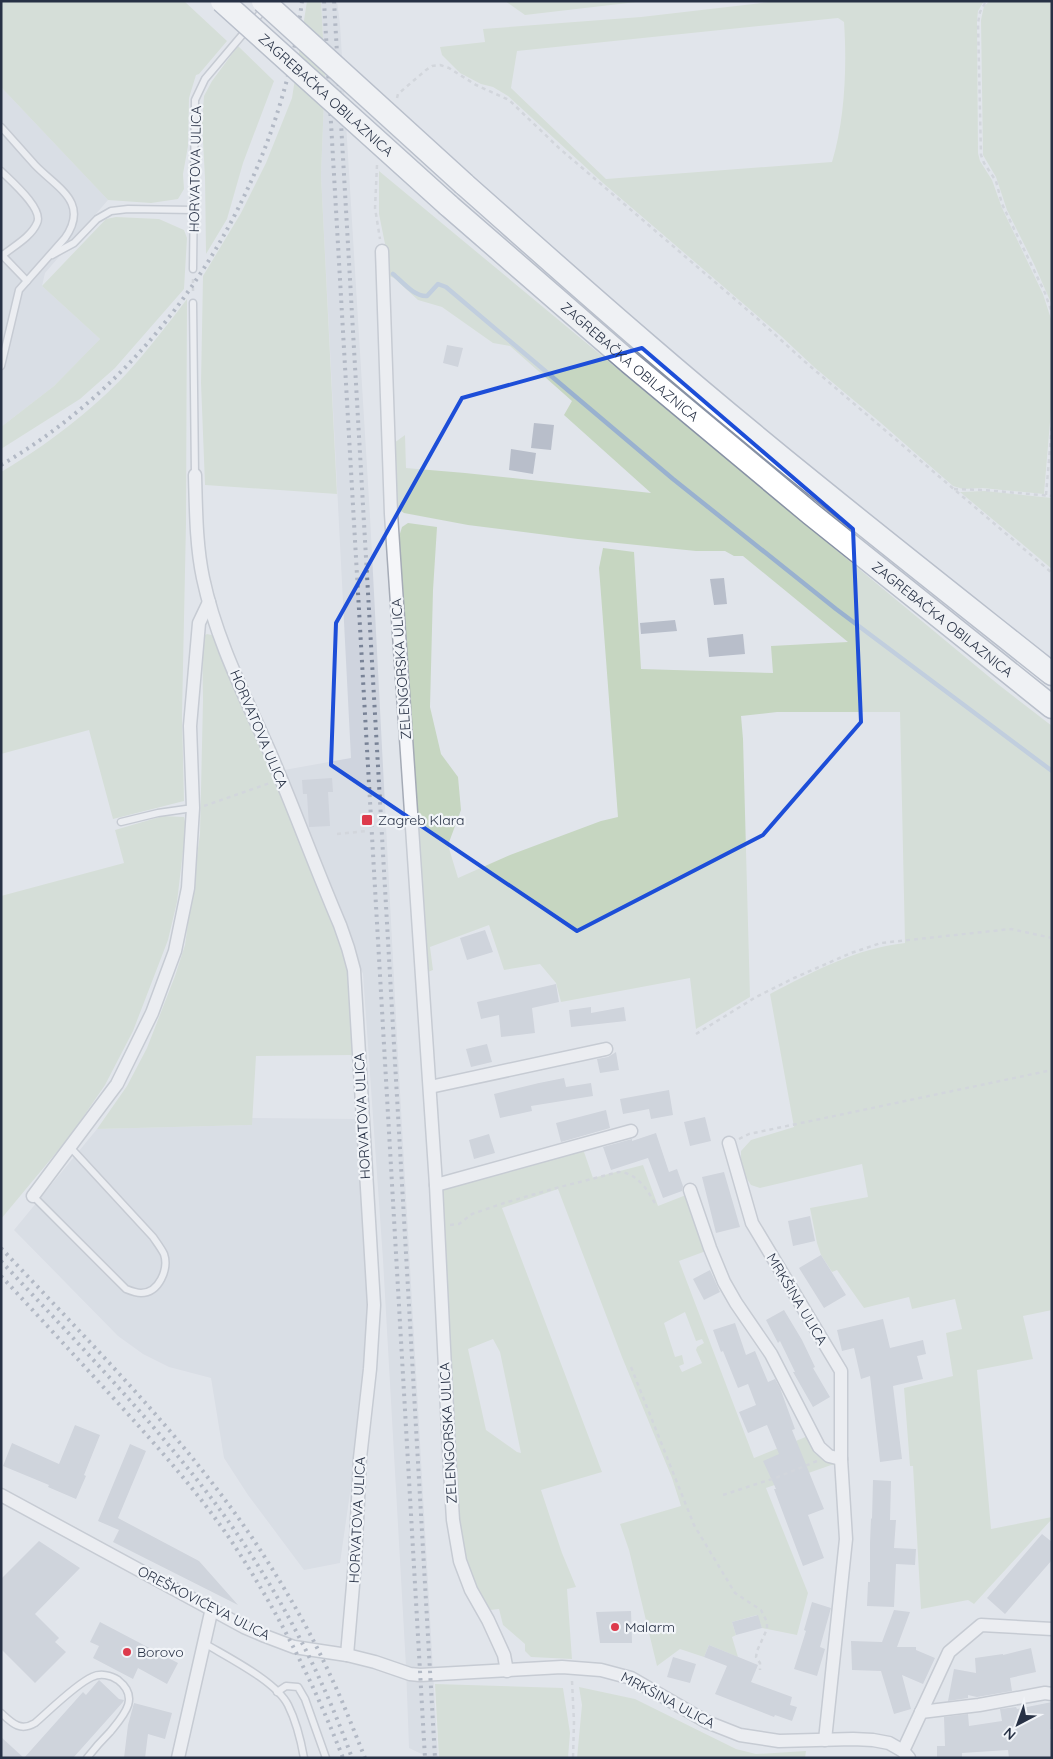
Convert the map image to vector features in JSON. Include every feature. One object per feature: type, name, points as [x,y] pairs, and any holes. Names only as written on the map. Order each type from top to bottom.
[{"type":"highway","name":"ZAGREBAČKA OBILAZNICA","points":[[222,1],[448,205],[630,363],[812,514],[1052,707]]},
{"type":"highway","name":"ZAGREBAČKA OBILAZNICA","points":[[264,1],[464,184],[646,344],[828,496],[1052,674]]},
{"type":"street","name":"ZELENGORSKA ULICA","points":[[382,251],[391,514],[430,1087],[454,1520],[460,1561],[471,1590],[488,1620],[504,1655],[507,1671]]},
{"type":"street","name":"HORVATOVA ULICA","points":[[195,475],[197,531],[203,576],[209,602],[224,646],[281,779],[340,925],[354,970],[374,1305],[370,1369],[360,1458],[355,1562],[347,1655]]},
{"type":"street","points":[[33,1196],[117,1084],[152,1013],[175,951],[188,888],[194,808],[190,726],[199,623],[209,602]]},
{"type":"street","points":[[430,1087],[606,1049]]},
{"type":"street","points":[[436,1185],[631,1131]]},
{"type":"street","name":"MRKŠINA ULICA","points":[[729,1144],[752,1223],[841,1371],[841,1459],[846,1539],[825,1740]]},
{"type":"street","points":[[690,1190],[724,1282],[771,1354],[818,1447],[829,1456],[841,1459]]},
{"type":"street","name":"OREŠKOVIĆEVA ULICA","points":[[1,1495],[244,1627],[294,1647],[347,1655],[410,1674],[420,1675]]},
{"type":"street","points":[[178,1758],[212,1608]]},
{"type":"street","name":"MRKŠINA ULICA","points":[[420,1675],[572,1667],[600,1670],[631,1678],[708,1722],[740,1735],[779,1741],[873,1740],[889,1743],[906,1754],[922,1712],[949,1652],[980,1625],[1052,1629]]},
{"type":"street","points":[[922,1712],[979,1705],[1045,1693],[1052,1694]]},
{"type":"lane","name":"HORVATOVA ULICA","points":[[193,269],[195,100],[205,79],[260,15],[264,1]]},
{"type":"lane","points":[[1,127],[37,167],[64,191],[73,207],[74,220],[71,230],[19,290],[1,366]]},
{"type":"lane","points":[[1,171],[39,213],[37,224],[27,236],[2,254],[26,280]]},
{"type":"lane","points":[[48,257],[74,243],[97,219],[111,211],[128,209],[194,210]]},
{"type":"lane","name":"HORVATOVA ULICA","points":[[193,302],[195,475]]},
{"type":"lane","points":[[122,822],[158,813],[194,808]]},
{"type":"lane","points":[[33,1196],[126,1289],[140,1294],[149,1292],[159,1283],[165,1270],[164,1255],[154,1237],[70,1147]]},
{"type":"lane","points":[[204,1643],[260,1677],[288,1704],[302,1745],[304,1758]]},
{"type":"lane","points":[[1,1713],[16,1726],[26,1727],[35,1723],[91,1677],[103,1675],[114,1678],[125,1688],[129,1705],[124,1716],[87,1758]]},
{"type":"lane","points":[[277,1692],[286,1686],[298,1687],[305,1699],[326,1758]]},
{"type":"path","points":[[985,4],[980,12],[978,23],[981,155],[996,181],[1002,204],[1045,293],[1052,313]]},
{"type":"path","points":[[395,103],[398,94],[419,75],[432,66],[440,65],[449,68],[476,85],[510,100],[559,148],[952,489],[1052,573]]},
{"type":"path","points":[[378,160],[375,208],[382,251]]},
{"type":"path","points":[[193,269],[193,302]]},
{"type":"path","points":[[1046,496],[1052,424]]},
{"type":"path","points":[[952,489],[1052,496]]},
{"type":"path","points":[[194,808],[281,779]]},
{"type":"path","points":[[338,834],[367,831]]},
{"type":"path","points":[[696,1034],[756,997],[794,978],[851,953],[881,944],[1011,929],[1052,938]]},
{"type":"path","points":[[729,1144],[749,1134],[1052,1070]]},
{"type":"path","points":[[438,1228],[459,1224],[472,1214],[521,1198],[619,1172],[635,1178],[645,1186],[656,1205]]},
{"type":"path","points":[[631,1367],[694,1525],[735,1593],[761,1610],[767,1622],[767,1629],[756,1657],[760,1663],[760,1670]]},
{"type":"path","points":[[723,1495],[816,1462],[824,1451]]},
{"type":"path","points":[[572,1667],[573,1758]]},
{"type":"highlighted area","points":[[642,348],[853,529],[861,722],[763,835],[577,931],[331,765],[336,623],[462,398]]},
{"type":"shaded area","points":[[321,1],[337,1],[340,24],[370,516],[398,1056],[438,1758],[430,1758],[409,1748],[383,1260],[363,974],[284,770],[351,758],[321,175],[325,76]]},
{"type":"shaded area","points":[[1,87],[108,200],[45,273],[42,286],[100,339],[54,386],[1,427]]},
{"type":"shaded area","points":[[252,1118],[360,1119],[369,1310],[358,1437],[340,1563],[304,1570],[248,1495],[224,1458],[211,1378],[169,1367],[143,1354],[118,1336],[14,1230],[97,1129],[252,1125]]},
{"type":"green space","points":[[1,1],[184,1],[227,41],[199,74],[196,75],[189,98],[188,146],[183,174],[184,189],[178,199],[151,203],[108,200],[1,87]]},
{"type":"green space","points":[[307,1],[321,1],[325,75],[321,175],[337,494],[205,485],[201,383],[203,276],[241,213],[266,163],[292,98]]},
{"type":"green space","points":[[505,1],[645,1],[525,15]]},
{"type":"green space","points":[[778,1],[984,1],[978,11],[977,20],[978,153],[980,161],[992,180],[1002,208],[1043,294],[1052,322],[1052,398],[1044,494],[982,488],[963,489],[953,486],[603,183],[508,96],[493,87],[481,84],[460,73],[442,55],[440,47],[485,42],[483,29],[641,17]],"holes":[[[838,18],[844,22],[844,93],[840,128],[832,162],[606,179],[511,88],[517,51]]]},
{"type":"green space","points":[[990,1],[1052,1],[1052,305],[1007,210],[996,177],[983,155],[981,20],[984,6]]},
{"type":"green space","points":[[238,46],[274,81],[243,163],[227,219],[206,254],[202,123],[204,96],[212,81]]},
{"type":"green space","points":[[379,171],[999,685],[1052,726],[1052,1310],[1023,1316],[1033,1359],[977,1370],[991,1529],[1052,1517],[1052,1519],[974,1604],[968,1600],[921,1609],[913,1466],[910,1466],[904,1388],[953,1376],[946,1333],[962,1329],[955,1299],[912,1309],[909,1297],[864,1308],[837,1270],[832,1272],[821,1255],[810,1208],[868,1197],[862,1164],[760,1188],[751,1185],[741,1170],[741,1151],[751,1140],[794,1127],[770,994],[835,962],[870,950],[905,943],[900,712],[777,712],[741,716],[750,997],[696,1029],[690,978],[561,1002],[556,983],[540,964],[504,970],[489,925],[430,947],[433,970],[428,972],[426,970],[398,540],[402,527],[408,523],[437,527],[433,590],[430,707],[441,754],[458,777],[461,810],[448,845],[458,878],[510,855],[601,821],[618,817],[599,568],[603,548],[634,552],[641,669],[773,673],[771,646],[848,642],[743,556],[734,556],[725,551],[696,551],[468,525],[404,513],[398,509],[396,504],[394,443],[405,435],[406,468],[651,493],[564,415],[572,401],[510,346],[493,343],[442,307],[418,300],[394,278],[385,274],[386,249],[379,214]]},
{"type":"green space","points":[[116,217],[159,219],[184,230],[187,238],[184,289],[115,368],[80,399],[1,449],[1,427],[54,386],[100,339],[42,286],[106,219]]},
{"type":"green space","points":[[187,299],[186,524],[182,715],[184,801],[113,819],[89,730],[1,754],[1,472],[51,439],[99,401],[135,364]]},
{"type":"green space","points":[[985,491],[1052,498],[1052,569],[960,492]]},
{"type":"green space","points":[[207,634],[216,636],[326,904],[347,964],[354,1055],[256,1056],[252,1125],[97,1129],[127,1086],[147,1048],[185,945],[200,834],[203,700],[202,637]]},
{"type":"green space","points":[[163,816],[184,817],[186,826],[177,902],[168,940],[133,1031],[105,1085],[70,1136],[1,1219],[1,896],[124,863],[115,830]]},
{"type":"green space","points":[[583,1149],[593,1178],[643,1165],[658,1206],[686,1195],[706,1251],[679,1261],[754,1458],[808,1436],[817,1452],[834,1464],[766,1488],[808,1593],[797,1635],[762,1628],[757,1615],[732,1622],[736,1635],[732,1637],[738,1657],[709,1645],[704,1657],[680,1649],[657,1666],[629,1550],[620,1524],[681,1506],[672,1478],[622,1357],[558,1189],[502,1208],[602,1472],[541,1490],[562,1553],[576,1587],[567,1589],[572,1659],[531,1657],[525,1651],[525,1644],[503,1625],[499,1609],[490,1610],[485,1605],[467,1567],[458,1520],[442,1192],[448,1187]],"holes":[[[685,1312],[696,1341],[702,1339],[704,1343],[697,1347],[696,1350],[702,1363],[682,1372],[679,1366],[684,1364],[682,1355],[675,1357],[664,1323]],[[493,1339],[500,1352],[521,1453],[486,1430],[468,1349]]]},
{"type":"green space","points":[[435,1684],[563,1688],[570,1733],[568,1758],[439,1758]]},
{"type":"green space","points":[[579,1687],[635,1699],[736,1749],[756,1754],[806,1751],[805,1758],[577,1758],[582,1705]]},
{"type":"building","points":[[447,345],[463,348],[458,367],[443,363]]},
{"type":"building","points":[[534,423],[554,425],[551,450],[531,448]]},
{"type":"building","points":[[511,449],[536,453],[533,474],[509,470]]},
{"type":"building","points":[[724,578],[727,604],[714,605],[710,579]]},
{"type":"building","points":[[675,620],[677,631],[641,634],[640,623]]},
{"type":"building","points":[[743,634],[745,654],[709,657],[707,638]]},
{"type":"building","points":[[332,778],[333,792],[328,792],[330,826],[309,827],[307,794],[303,794],[302,780]]},
{"type":"building","points":[[485,930],[493,952],[467,960],[460,938]]},
{"type":"building","points":[[556,984],[559,1002],[532,1008],[535,1033],[501,1037],[499,1015],[481,1019],[477,1002]]},
{"type":"building","points":[[591,1007],[591,1013],[624,1007],[626,1021],[571,1027],[569,1010]]},
{"type":"building","points":[[487,1044],[492,1062],[471,1067],[466,1049]]},
{"type":"building","points":[[616,1052],[619,1070],[600,1073],[597,1059],[608,1057]]},
{"type":"building","points":[[564,1078],[566,1087],[591,1083],[593,1096],[531,1106],[532,1111],[500,1118],[494,1094]]},
{"type":"building","points":[[669,1090],[673,1115],[651,1119],[649,1109],[623,1114],[620,1099]]},
{"type":"building","points":[[606,1110],[610,1128],[561,1142],[556,1123]]},
{"type":"building","points":[[705,1117],[711,1141],[690,1146],[684,1122]]},
{"type":"building","points":[[656,1133],[669,1172],[677,1169],[683,1186],[682,1191],[663,1198],[648,1158],[611,1170],[603,1147],[632,1139],[632,1141]]},
{"type":"building","points":[[489,1134],[495,1153],[474,1159],[469,1140]]},
{"type":"building","points":[[724,1172],[740,1227],[716,1233],[702,1177]]},
{"type":"building","points":[[810,1216],[815,1241],[793,1246],[788,1221]]},
{"type":"building","points":[[821,1255],[846,1295],[824,1308],[799,1268]]},
{"type":"building","points":[[710,1270],[720,1292],[704,1300],[693,1279]]},
{"type":"building","points":[[784,1310],[802,1340],[815,1367],[813,1368],[830,1397],[813,1407],[793,1372],[795,1372],[780,1341],[778,1343],[766,1320]]},
{"type":"building","points":[[883,1319],[890,1348],[923,1340],[926,1354],[917,1356],[923,1379],[893,1386],[902,1459],[880,1462],[870,1376],[861,1379],[854,1348],[842,1351],[837,1330]]},
{"type":"building","points":[[735,1323],[746,1355],[755,1351],[768,1382],[775,1379],[780,1388],[795,1429],[792,1430],[824,1509],[808,1515],[824,1558],[803,1566],[774,1489],[776,1489],[763,1461],[779,1454],[767,1425],[748,1433],[739,1412],[756,1405],[748,1384],[738,1388],[713,1330]]},
{"type":"building","points":[[75,1425],[100,1435],[76,1499],[48,1487],[49,1485],[3,1466],[12,1443],[59,1464]]},
{"type":"building","points":[[130,1444],[146,1451],[118,1518],[199,1561],[238,1605],[113,1542],[119,1530],[98,1521]]},
{"type":"building","points":[[873,1480],[891,1481],[890,1520],[896,1520],[894,1548],[916,1549],[915,1565],[896,1564],[894,1607],[867,1606],[868,1582],[870,1582]]},
{"type":"building","points":[[1042,1534],[1052,1542],[1052,1560],[1005,1614],[987,1598]]},
{"type":"building","points":[[39,1541],[80,1568],[35,1614],[59,1638],[55,1642],[66,1652],[35,1683],[1,1649],[1,1579]]},
{"type":"building","points":[[812,1602],[831,1608],[820,1647],[825,1649],[817,1676],[794,1669],[806,1631],[804,1630]]},
{"type":"building","points":[[894,1610],[910,1612],[897,1647],[916,1647],[916,1650],[935,1658],[923,1684],[902,1675],[911,1709],[894,1714],[881,1671],[852,1670],[851,1641],[882,1642]]},
{"type":"building","points":[[631,1611],[632,1643],[600,1643],[596,1612]]},
{"type":"building","points":[[758,1615],[762,1628],[736,1635],[732,1622]]},
{"type":"building","name":"Borovo","points":[[100,1622],[178,1663],[167,1684],[138,1668],[133,1679],[93,1658],[99,1646],[90,1642]]},
{"type":"building","points":[[709,1645],[758,1665],[751,1682],[792,1697],[790,1705],[797,1707],[792,1721],[775,1715],[774,1717],[715,1694],[727,1666],[704,1657]]},
{"type":"building","points":[[1031,1648],[1036,1672],[1010,1678],[1012,1691],[977,1697],[968,1695],[968,1698],[948,1701],[954,1669],[976,1673],[975,1658],[1003,1655]]},
{"type":"building","points":[[673,1657],[696,1664],[690,1683],[667,1677]]},
{"type":"building","points":[[99,1680],[119,1699],[124,1700],[73,1758],[24,1758],[83,1692],[86,1695]]},
{"type":"building","points":[[1052,1702],[1052,1729],[1050,1729],[1052,1758],[1009,1758],[1008,1750],[962,1753],[962,1758],[937,1758],[937,1746],[945,1746],[944,1717],[968,1714],[969,1726],[1002,1721],[1000,1709],[1016,1707],[1017,1709]]},
{"type":"building","points":[[134,1703],[172,1713],[165,1739],[148,1734],[145,1758],[124,1758],[128,1725]]},
{"type":"building","points":[[1,1737],[24,1758],[1,1758]]},
{"type":"waterway","points":[[393,274],[408,288],[422,296],[427,296],[438,284],[446,287],[673,479],[836,609],[1052,771]]},
{"type":"railway","points":[[1,465],[60,425],[114,379],[162,326],[204,268],[240,205],[268,139],[289,71],[302,1]]},
{"type":"railway","points":[[324,1],[425,1758]]},
{"type":"railway","points":[[334,1],[435,1758]]},
{"type":"railway","points":[[1,1248],[165,1425],[196,1462],[253,1539],[305,1624],[323,1659],[365,1758]]},
{"type":"railway","points":[[1,1261],[151,1424],[198,1481],[245,1545],[305,1648],[338,1721],[352,1758]]},
{"type":"railway","points":[[1,1276],[154,1443],[218,1522],[247,1565],[278,1618],[306,1673],[343,1758]]},
{"type":"place","name":"Zagreb Klara","points":[[367,820]]},
{"type":"place","name":"Malarm","points":[[615,1627]]},
{"type":"place","name":"Borovo","points":[[127,1652]]}]
